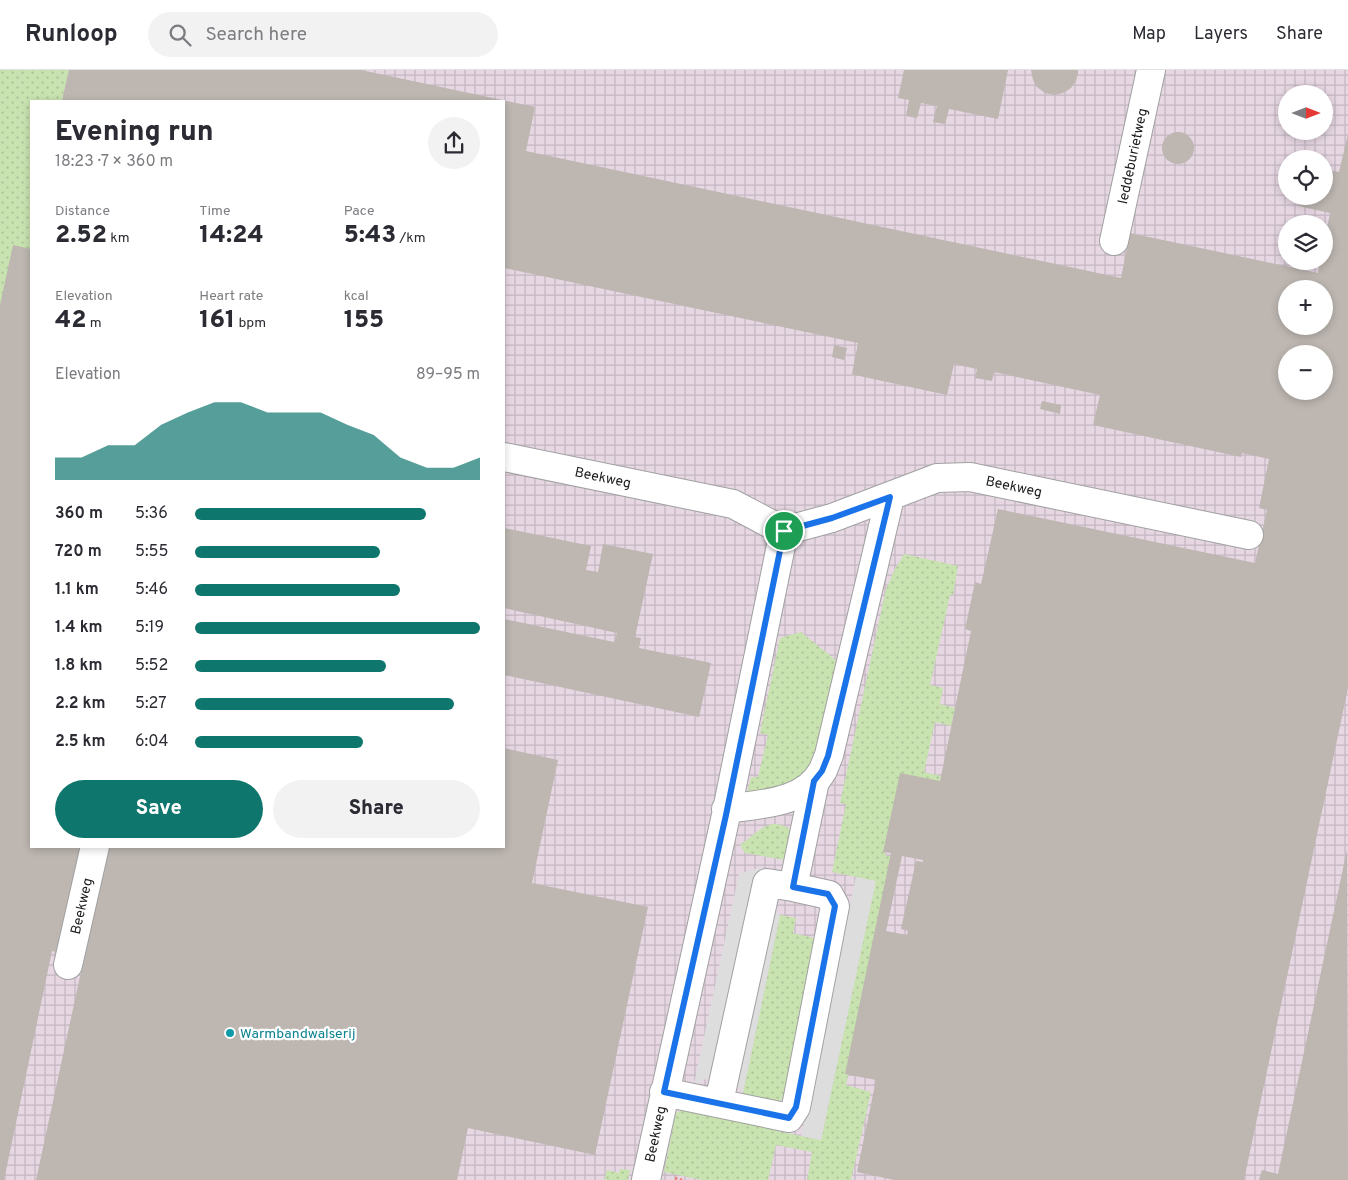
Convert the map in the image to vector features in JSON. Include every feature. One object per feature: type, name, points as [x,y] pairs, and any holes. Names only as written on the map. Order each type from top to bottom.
[{"type":"lane","name":"leddeburietweg","points":[[1114,241],[1151,70]]},
{"type":"lane","name":"Beekweg","points":[[505,457],[733,504],[784,531],[832,518],[937,478],[970,477],[1249,535]]},
{"type":"lane","points":[[726,809],[782,801],[797,795],[814,781],[822,771],[828,756],[890,497]]},
{"type":"lane","name":"Beekweg","points":[[646,1180],[726,815],[784,531]]},
{"type":"lane","points":[[793,887],[814,781]]},
{"type":"lane","name":"Beekweg","points":[[68,965],[95,848]]},
{"type":"lane","points":[[664,1092],[789,1118],[796,1107],[835,906],[828,894],[767,883],[719,1102]]},
{"type":"shaded area","points":[[0,70],[1348,70],[1348,1180],[0,1180]]},
{"type":"shaded area","points":[[762,867],[755,896],[780,915],[743,1093],[729,1076],[730,1069],[694,1084],[739,874]]},
{"type":"shaded area","points":[[856,877],[876,881],[821,1140],[801,1136]]},
{"type":"green space","points":[[0,70],[69,70],[62,100],[30,100],[30,252],[0,394]]},
{"type":"green space","points":[[904,554],[958,566],[953,595],[950,595],[930,685],[943,688],[940,704],[955,708],[951,726],[935,722],[924,772],[941,776],[937,790],[900,782],[885,855],[896,858],[846,1085],[871,1092],[851,1180],[807,1180],[812,1152],[776,1145],[768,1180],[702,1180],[664,1172],[676,1113],[687,1108],[769,1126],[777,1131],[821,1140],[875,881],[832,872],[846,804],[840,803],[886,589]]},
{"type":"green space","points":[[801,632],[838,662],[817,760],[791,789],[746,797],[751,777],[758,777],[768,735],[760,733],[780,638]]},
{"type":"green space","points":[[772,824],[784,826],[794,833],[791,861],[745,853],[740,845],[762,828]]},
{"type":"green space","points":[[780,915],[796,918],[793,933],[818,939],[784,1098],[777,1102],[743,1093]]},
{"type":"green space","points":[[620,1169],[630,1170],[628,1180],[604,1180],[607,1170],[619,1173]]},
{"type":"building","points":[[69,70],[361,70],[502,100],[62,100]]},
{"type":"building","points":[[904,70],[1008,70],[998,119],[949,109],[945,124],[933,122],[937,106],[921,103],[917,118],[906,116],[909,100],[898,98]]},
{"type":"building","points":[[1031,70],[1078,70],[1078,73],[1076,81],[1071,88],[1063,93],[1054,95],[1045,93],[1037,87]]},
{"type":"building","points":[[505,101],[535,107],[526,151],[1121,278],[1130,233],[1278,264],[1278,270],[1304,270],[1318,273],[1318,270],[1333,270],[1333,215],[1298,206],[1333,205],[1333,171],[1339,172],[1348,134],[1348,688],[1244,1180],[894,1180],[857,1172],[876,1080],[845,1074],[891,853],[883,852],[900,773],[940,781],[971,631],[965,629],[975,582],[981,584],[998,509],[1255,563],[1267,510],[1259,508],[1269,459],[1242,453],[1241,457],[1093,425],[1100,395],[994,372],[992,381],[975,378],[977,369],[954,364],[947,395],[852,374],[858,343],[505,268]],"holes":[[[902,856],[923,860],[923,862],[916,861],[901,929],[908,931],[907,935],[886,931]]]},
{"type":"building","points":[[1178,132],[1184,133],[1189,137],[1193,142],[1193,154],[1189,159],[1184,163],[1178,164],[1172,163],[1167,159],[1163,154],[1162,148],[1163,142],[1167,137],[1172,133]]},
{"type":"building","points":[[13,245],[30,249],[30,848],[505,848],[505,748],[558,760],[532,883],[648,907],[595,1155],[468,1128],[457,1180],[36,1180],[84,958],[52,951],[4,1180],[0,1180],[0,305]]},
{"type":"building","points":[[834,345],[847,348],[844,360],[832,357]]},
{"type":"building","points":[[1042,401],[1061,405],[1060,414],[1040,409]]},
{"type":"building","points":[[505,528],[591,546],[586,570],[598,572],[603,544],[653,554],[635,637],[641,638],[639,648],[711,663],[699,717],[505,675],[505,619],[614,642],[617,633],[505,608]]},
{"type":"building","points":[[1347,850],[1348,1180],[1259,1180],[1262,1170],[1278,1174]]},
{"type":"place","name":"Warmbandwalserij","points":[[230,1033]]},
{"type":"route","points":[[890,497],[828,756],[822,771],[814,781],[793,887],[828,894],[835,906],[796,1107],[789,1118],[664,1092],[726,815],[784,531],[832,518],[890,497]]}]
